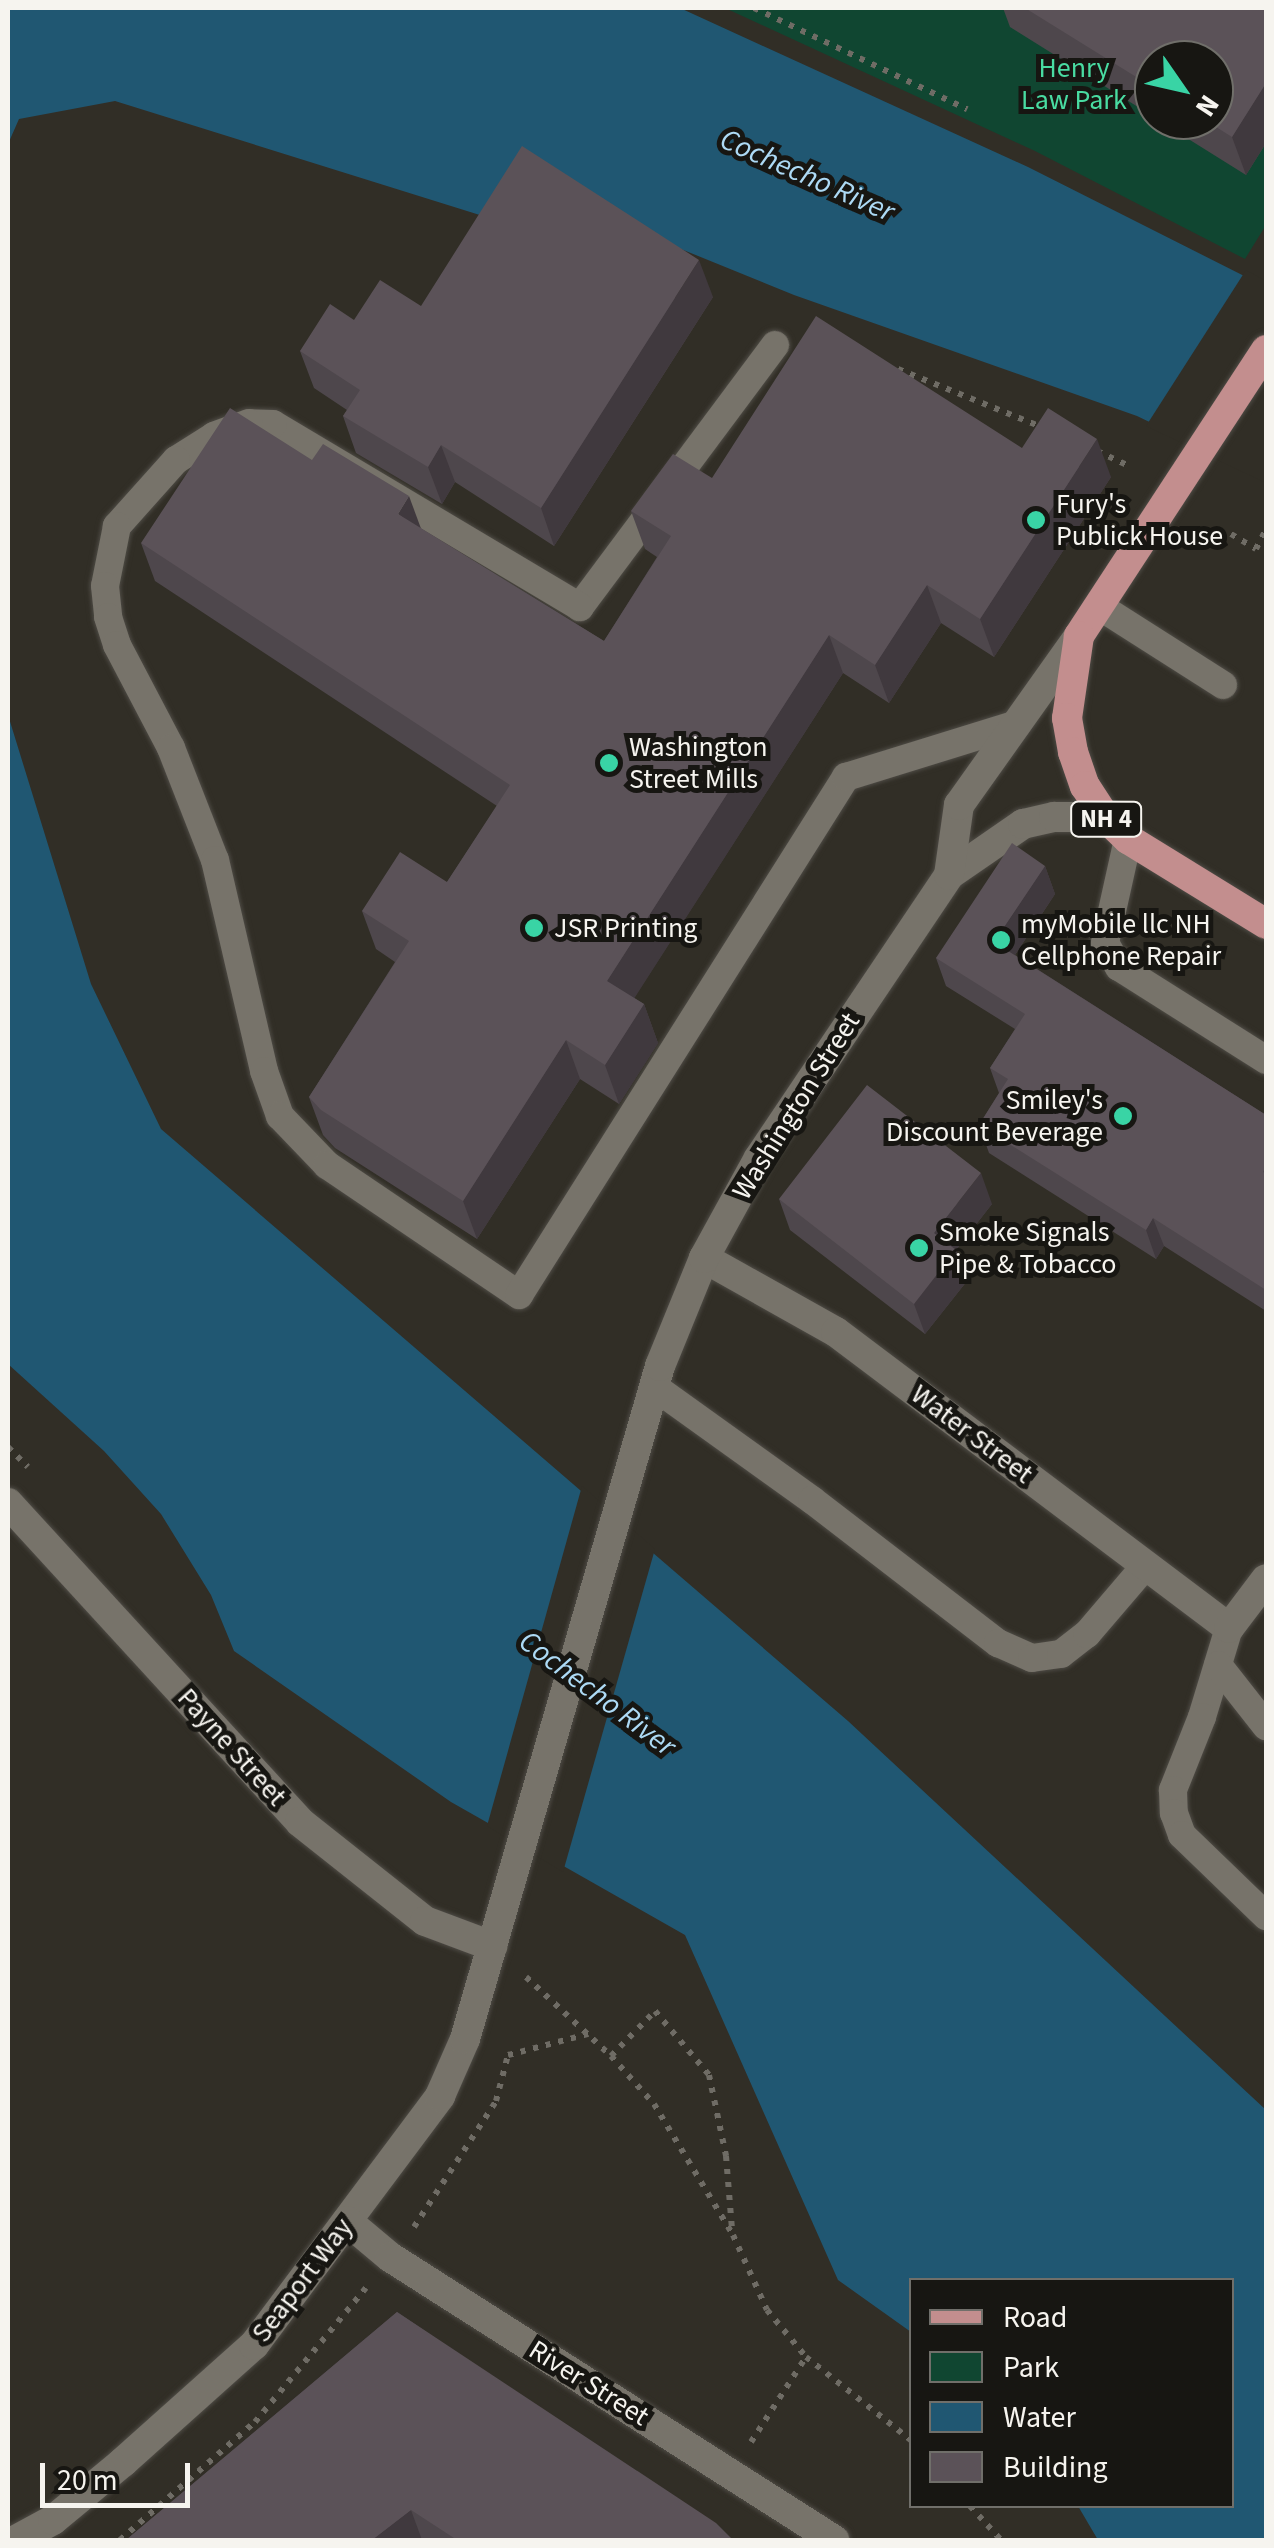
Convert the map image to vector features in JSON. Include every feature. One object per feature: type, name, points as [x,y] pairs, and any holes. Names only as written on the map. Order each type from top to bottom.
[{"type":"main road","name":"Washington Street","points":[[1079,636],[1266,350]]},
{"type":"main road","name":"NH 4","points":[[1079,636],[1068,718],[1072,752],[1085,786],[1105,818],[1128,839],[1266,924]]},
{"type":"street","name":"Washington Street","points":[[492,1946],[626,1484],[704,1258],[758,1158],[949,875],[960,805],[1079,636]]},
{"type":"street","points":[[949,875],[1023,824],[1054,817],[1105,818]]},
{"type":"street","name":"Water Street","points":[[704,1258],[836,1332],[1229,1628]]},
{"type":"street","name":"Payne Street","points":[[8,1503],[300,1822],[425,1921],[492,1946]]},
{"type":"street","points":[[1229,1628],[1266,1579]]},
{"type":"street","name":"Seaport Way","points":[[16,2540],[53,2520],[254,2345],[440,2096],[465,2040],[492,1946]]},
{"type":"street","name":"River Street","points":[[346,2221],[390,2257],[834,2540]]},
{"type":"lane","points":[[775,345],[580,607],[272,424],[249,423],[232,429],[176,460],[117,526],[105,586],[108,617],[118,645],[171,748],[215,860],[264,1071],[280,1116],[328,1166],[519,1295],[846,777],[1017,724]]},
{"type":"lane","points":[[1099,606],[1224,685]]},
{"type":"lane","points":[[1128,839],[1105,943],[1119,967],[1266,1060]]},
{"type":"lane","points":[[656,1388],[781,1476],[998,1642],[1032,1658],[1062,1654],[1087,1634],[1145,1566]]},
{"type":"lane","points":[[1229,1628],[1173,1790],[1174,1813],[1182,1835],[1266,1916]]},
{"type":"lane","points":[[1218,1665],[1266,1726]]},
{"type":"path","points":[[754,8],[966,109]]},
{"type":"path","points":[[888,365],[1047,430]]},
{"type":"path","points":[[1080,444],[1127,465]]},
{"type":"path","points":[[1232,534],[1256,549],[1266,529]]},
{"type":"path","points":[[526,1977],[611,2056],[654,2104],[733,2236],[767,2310],[806,2357],[909,2439]]},
{"type":"path","points":[[611,2056],[655,2012],[709,2075],[726,2156],[733,2236]]},
{"type":"path","points":[[120,2540],[255,2422],[420,2220],[496,2101],[508,2054],[588,2034]]},
{"type":"path","points":[[760,2429],[806,2357]]},
{"type":"path","points":[[972,2508],[1001,2540]]},
{"type":"green space","name":"Henry Law Park","points":[[725,8],[1266,8],[1266,225],[1245,259],[1035,151]]},
{"type":"water","name":"Cochecho River","points":[[8,8],[680,8],[1028,167],[1266,287],[1266,478],[1137,416],[794,295],[531,188],[483,216],[115,101],[19,119],[8,144]]},
{"type":"water","name":"Cochecho River","points":[[8,715],[91,984],[161,1129],[848,1721],[1266,2110],[1266,2540],[1098,2540],[1079,2508],[1234,2508],[1234,2278],[909,2278],[909,2331],[838,2280],[685,1935],[451,1802],[234,1651],[211,1595],[161,1514],[104,1451],[8,1364]]},
{"type":"pier","points":[[1246,270],[1266,281],[1266,483],[1146,426]]},
{"type":"pier","points":[[582,1486],[655,1549],[563,1872],[487,1826]]},
{"type":"building","points":[[1025,8],[1266,8],[1266,83],[1234,134],[1234,40],[1134,40],[1134,76]]},
{"type":"building","points":[[522,146],[699,260],[541,508],[441,445],[428,467],[343,416],[360,390],[300,351],[330,304],[354,320],[380,280],[421,306]]},
{"type":"building","name":"Washington Street Mills","points":[[816,316],[1022,448],[1048,408],[1097,439],[980,619],[927,585],[875,665],[829,635],[607,981],[644,1004],[605,1065],[566,1040],[463,1201],[321,1110],[309,1097],[409,941],[362,911],[400,852],[447,882],[510,785],[141,543],[230,408],[312,460],[323,444],[409,496],[398,514],[604,641],[671,536],[631,511],[673,454],[712,478]]},
{"type":"building","points":[[1012,843],[1045,866],[994,942],[1266,1115],[1266,1290],[1153,1218],[1146,1230],[979,1125],[1008,1079],[990,1068],[1025,1014],[936,958]]},
{"type":"building","points":[[867,1085],[981,1173],[934,1233],[956,1250],[914,1304],[779,1199]]},
{"type":"building","points":[[397,2312],[716,2523],[733,2540],[457,2540],[411,2510],[372,2540],[126,2540]]},
{"type":"place","name":"Fury's Publick House","points":[[1036,520]]},
{"type":"place","name":"Washington Street Mills","points":[[609,763]]},
{"type":"place","name":"JSR Printing","points":[[534,928]]},
{"type":"place","name":"myMobile llc NH Cellphone Repair","points":[[1001,940]]},
{"type":"place","name":"Smiley's Discount Beverage","points":[[1123,1116]]},
{"type":"place","name":"Smoke Signals Pipe & Tobacco","points":[[919,1248]]}]
